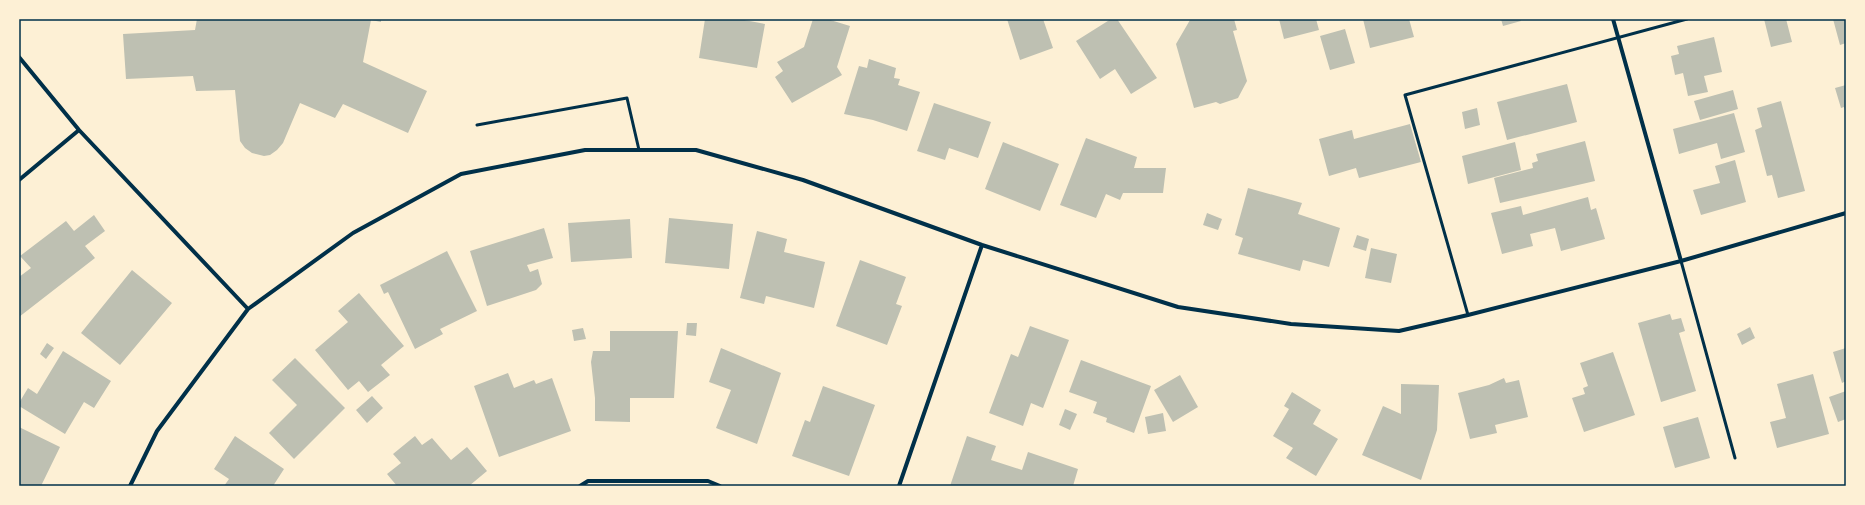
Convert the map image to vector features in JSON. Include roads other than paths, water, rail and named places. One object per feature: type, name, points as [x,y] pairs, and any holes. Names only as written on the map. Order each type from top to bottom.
[{"type":"street","points":[[1612,19],[1681,261]]},
{"type":"street","points":[[19,57],[79,130],[248,308]]},
{"type":"street","points":[[19,180],[79,130]]},
{"type":"street","points":[[130,486],[157,432],[248,308],[354,233],[461,174],[585,150],[696,150],[803,180],[982,245],[1178,306],[1291,324],[1399,331],[1681,261],[1846,213]]},
{"type":"street","points":[[899,486],[982,245]]},
{"type":"street","points":[[580,486],[588,481],[708,481],[720,486]]},
{"type":"lane","points":[[1468,315],[1405,94],[1688,19]]},
{"type":"lane","points":[[477,125],[627,98],[639,150]]},
{"type":"lane","points":[[1681,261],[1735,458]]}]
